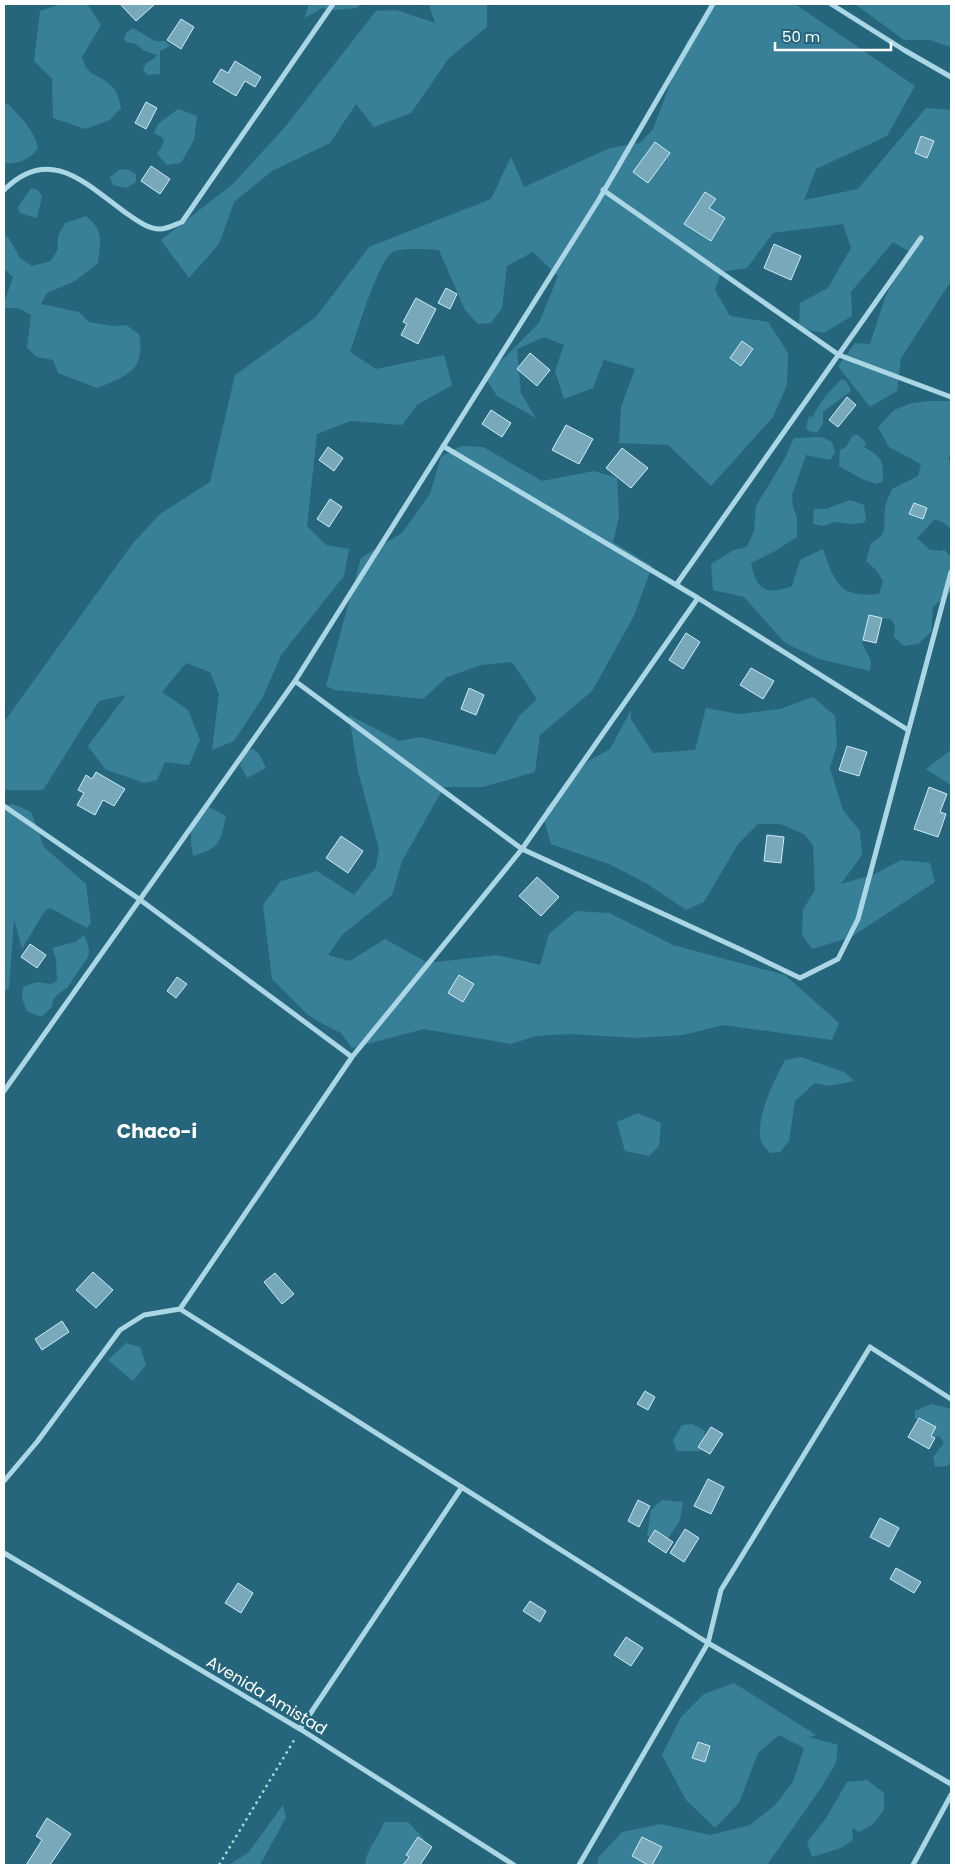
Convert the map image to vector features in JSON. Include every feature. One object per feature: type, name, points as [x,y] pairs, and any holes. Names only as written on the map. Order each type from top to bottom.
[{"type":"street","points":[[4,190],[30,170],[55,169],[76,177],[140,224],[161,230],[182,222],[333,4]]},
{"type":"street","points":[[4,1091],[295,681],[603,190],[713,4]]},
{"type":"street","points":[[831,4],[951,77]]},
{"type":"street","points":[[603,190],[839,355],[951,397]]},
{"type":"street","points":[[676,585],[921,238]]},
{"type":"street","points":[[443,446],[698,598],[908,730]]},
{"type":"street","points":[[295,681],[522,849],[744,950],[800,978],[838,958],[858,919],[951,572]]},
{"type":"street","points":[[180,1309],[352,1057],[522,849],[698,598]]},
{"type":"street","points":[[4,806],[139,899],[352,1057]]},
{"type":"street","points":[[4,1481],[38,1442],[120,1330],[144,1315],[180,1309],[708,1643],[951,1784]]},
{"type":"street","points":[[580,1865],[708,1643],[721,1590],[870,1347],[951,1399]]},
{"type":"street","points":[[300,1729],[462,1487]]},
{"type":"street","name":"Avenida Amistad","points":[[4,1553],[300,1729],[514,1865]]},
{"type":"street","points":[[913,1865],[951,1795]]},
{"type":"path","points":[[219,1865],[300,1729]]},
{"type":"shaded area","points":[[61,4],[88,5],[101,25],[82,57],[90,72],[112,86],[121,108],[110,120],[85,129],[53,118],[52,79],[34,61],[40,11]]},
{"type":"shaded area","points":[[309,4],[363,4],[356,8],[335,10],[322,8],[305,18]]},
{"type":"shaded area","points":[[427,4],[487,4],[487,27],[449,58],[411,113],[374,127],[356,104],[330,143],[272,171],[234,202],[219,244],[189,278],[161,240],[234,183],[285,127],[376,11],[396,10],[435,23]]},
{"type":"shaded area","points":[[713,4],[795,4],[915,86],[887,136],[816,169],[804,200],[858,189],[926,108],[951,110],[951,281],[901,358],[897,391],[870,407],[838,366],[855,343],[870,344],[886,295],[910,252],[893,242],[851,292],[852,316],[824,333],[799,328],[800,303],[828,288],[851,248],[843,224],[773,233],[747,268],[721,272],[715,290],[730,316],[768,322],[788,353],[787,385],[773,417],[711,486],[668,445],[619,443],[621,407],[635,369],[604,360],[593,388],[564,399],[555,371],[564,345],[544,337],[517,349],[521,393],[536,418],[497,396],[485,377],[539,323],[558,276],[533,252],[507,266],[502,308],[491,323],[478,324],[465,310],[439,250],[409,249],[393,252],[381,268],[350,352],[376,369],[444,355],[452,385],[417,405],[402,425],[351,421],[317,434],[307,526],[326,545],[349,549],[344,576],[281,655],[263,697],[234,741],[212,750],[219,694],[210,672],[186,663],[162,692],[188,710],[200,740],[189,765],[165,762],[157,780],[144,783],[105,769],[88,746],[126,695],[99,701],[43,790],[5,790],[4,722],[133,543],[160,514],[210,482],[235,375],[316,317],[369,247],[491,199],[511,157],[524,187],[610,148],[640,143],[653,129],[686,43]]},
{"type":"shaded area","points":[[855,4],[951,4],[951,47],[930,40],[904,40]]},
{"type":"shaded area","points":[[133,28],[155,41],[165,41],[170,46],[160,51],[160,74],[148,75],[143,70],[146,63],[157,55],[143,50],[136,44],[126,42],[124,38],[127,32]]},
{"type":"shaded area","points":[[4,103],[8,104],[26,124],[38,148],[32,155],[19,162],[4,163]]},
{"type":"shaded area","points":[[178,109],[197,116],[194,140],[181,163],[167,165],[157,154],[164,142],[162,137],[154,133],[158,124]]},
{"type":"shaded area","points":[[121,169],[129,170],[136,174],[136,182],[126,188],[113,185],[110,177]]},
{"type":"shaded area","points":[[31,188],[38,190],[42,196],[37,218],[20,213],[18,207]]},
{"type":"shaded area","points":[[86,216],[99,232],[98,263],[75,281],[47,293],[41,304],[79,312],[89,322],[113,326],[126,325],[139,334],[139,356],[132,370],[117,380],[97,388],[58,373],[53,360],[37,357],[27,348],[31,315],[18,308],[4,309],[13,277],[4,269],[4,236],[8,237],[20,258],[32,266],[51,261],[58,249],[58,236],[65,223]]},
{"type":"shaded area","points":[[842,379],[847,382],[851,391],[823,412],[823,424],[817,433],[809,431],[806,428],[809,415],[812,418],[825,397]]},
{"type":"shaded area","points":[[951,401],[951,455],[948,458],[951,464],[951,529],[935,519],[917,538],[930,550],[942,551],[944,549],[951,558],[951,591],[933,607],[931,632],[918,644],[904,646],[894,637],[895,626],[891,619],[879,618],[862,643],[871,661],[870,671],[819,659],[785,643],[744,597],[713,590],[711,564],[734,550],[747,547],[754,531],[756,506],[785,458],[794,438],[822,437],[832,442],[835,452],[830,460],[806,455],[792,495],[793,507],[797,517],[797,537],[751,563],[753,572],[759,585],[768,590],[792,586],[800,560],[823,549],[833,575],[842,587],[857,594],[879,594],[883,581],[876,570],[866,561],[871,543],[877,540],[883,532],[886,505],[892,489],[918,476],[921,464],[889,447],[878,427],[894,410],[912,403]]},
{"type":"shaded area","points":[[853,435],[858,435],[866,443],[864,447],[881,460],[883,481],[877,484],[862,479],[839,466],[840,450],[846,447]]},
{"type":"shaded area","points":[[461,446],[483,447],[542,481],[594,471],[617,478],[619,517],[613,542],[652,566],[634,616],[592,691],[540,735],[535,772],[483,787],[444,787],[402,861],[392,895],[343,934],[328,955],[350,961],[385,939],[428,963],[497,955],[540,965],[549,934],[576,911],[609,913],[673,945],[785,975],[839,1023],[832,1040],[723,1025],[683,1035],[637,1038],[571,1034],[536,1036],[511,1044],[424,1029],[352,1048],[341,1033],[308,1015],[272,979],[263,905],[281,881],[317,871],[354,895],[376,867],[379,849],[358,771],[349,715],[399,741],[420,737],[495,755],[520,715],[537,699],[512,662],[481,665],[447,677],[423,699],[335,690],[326,686],[361,558],[402,533],[430,494],[441,457]]},
{"type":"shaded area","points":[[850,500],[864,505],[866,520],[863,523],[834,522],[824,526],[813,524],[814,509],[826,509]]},
{"type":"shaded area","points":[[813,697],[835,716],[837,745],[830,768],[843,810],[860,831],[862,855],[841,884],[875,874],[901,860],[930,863],[935,882],[851,937],[812,949],[802,935],[803,910],[815,890],[813,845],[804,834],[780,824],[758,824],[738,844],[704,902],[686,910],[646,883],[609,864],[551,844],[544,820],[546,808],[588,761],[610,749],[631,710],[631,719],[653,753],[695,750],[706,708],[739,714],[780,709]]},
{"type":"shaded area","points":[[253,749],[259,754],[266,768],[247,778],[240,765],[247,750]]},
{"type":"shaded area","points":[[951,750],[951,785],[926,769]]},
{"type":"shaded area","points":[[13,804],[31,812],[44,847],[86,884],[91,923],[87,928],[50,908],[44,912],[22,949],[14,919],[9,988],[4,992],[4,806]]},
{"type":"shaded area","points":[[207,806],[226,816],[222,833],[214,847],[193,856],[192,828],[197,817]]},
{"type":"shaded area","points":[[84,935],[89,951],[88,955],[67,988],[56,996],[52,1007],[41,1017],[27,1011],[22,999],[23,987],[37,982],[51,984],[57,981],[56,959],[52,948],[75,942]]},
{"type":"shaded area","points":[[801,1057],[844,1072],[855,1081],[829,1086],[815,1083],[795,1101],[789,1141],[780,1152],[771,1153],[761,1141],[760,1132],[763,1111],[785,1060]]},
{"type":"shaded area","points":[[638,1113],[661,1123],[659,1146],[649,1156],[625,1151],[617,1122]]},
{"type":"shaded area","points":[[126,1343],[140,1347],[146,1365],[133,1381],[108,1360]]},
{"type":"shaded area","points":[[931,1404],[951,1409],[951,1461],[947,1466],[935,1467],[933,1457],[944,1443],[939,1436],[933,1437],[932,1427],[923,1420],[915,1419],[915,1411]]},
{"type":"shaded area","points":[[692,1424],[705,1431],[701,1451],[677,1451],[673,1440],[682,1425]]},
{"type":"shaded area","points":[[662,1500],[683,1502],[680,1520],[667,1540],[647,1536],[651,1510]]},
{"type":"shaded area","points":[[734,1683],[816,1735],[809,1737],[838,1745],[836,1763],[821,1788],[767,1865],[597,1865],[598,1858],[622,1832],[661,1824],[710,1835],[750,1825],[775,1805],[793,1782],[804,1748],[779,1735],[758,1753],[739,1803],[715,1828],[686,1800],[662,1755],[681,1717],[704,1694]]},
{"type":"shaded area","points":[[867,1780],[884,1793],[884,1810],[872,1825],[859,1832],[852,1828],[853,1840],[841,1848],[812,1857],[807,1842],[826,1818],[847,1782]]},
{"type":"shaded area","points":[[283,1805],[286,1817],[260,1865],[229,1865],[249,1852]]},
{"type":"shaded area","points":[[384,1822],[408,1822],[424,1839],[408,1852],[404,1865],[365,1865],[370,1849]]},
{"type":"building","points":[[120,4],[155,4],[136,21]]},
{"type":"building","points":[[181,19],[194,27],[181,49],[167,40]]},
{"type":"building","points":[[235,61],[261,77],[255,87],[245,81],[236,96],[213,82],[221,69],[228,73]]},
{"type":"building","points":[[146,102],[157,108],[146,129],[135,123]]},
{"type":"building","points":[[921,136],[934,141],[927,158],[915,153]]},
{"type":"building","points":[[655,142],[670,153],[648,183],[633,172]]},
{"type":"building","points":[[151,166],[170,179],[160,194],[141,181]]},
{"type":"building","points":[[705,192],[716,199],[709,208],[725,218],[711,241],[684,224]]},
{"type":"building","points":[[774,244],[801,256],[791,280],[764,268]]},
{"type":"building","points":[[446,288],[457,294],[450,309],[438,303]]},
{"type":"building","points":[[416,298],[436,309],[418,344],[401,335],[407,324],[403,322]]},
{"type":"building","points":[[742,341],[753,349],[741,366],[730,358]]},
{"type":"building","points":[[530,353],[550,370],[537,386],[517,369]]},
{"type":"building","points":[[847,397],[856,405],[838,427],[829,420]]},
{"type":"building","points":[[491,410],[511,423],[502,437],[482,424]]},
{"type":"building","points":[[566,425],[593,439],[579,464],[552,450]]},
{"type":"building","points":[[328,447],[343,458],[334,471],[319,460]]},
{"type":"building","points":[[622,448],[648,468],[631,488],[606,468]]},
{"type":"building","points":[[330,499],[342,507],[329,527],[317,519]]},
{"type":"building","points":[[914,503],[927,508],[923,519],[909,514]]},
{"type":"building","points":[[869,615],[882,618],[876,643],[863,640]]},
{"type":"building","points":[[686,633],[700,642],[683,669],[669,660]]},
{"type":"building","points":[[751,668],[774,681],[763,699],[740,685]]},
{"type":"building","points":[[469,688],[484,695],[476,715],[461,709]]},
{"type":"building","points":[[847,746],[867,752],[859,776],[839,770]]},
{"type":"building","points":[[96,772],[125,789],[114,806],[103,800],[95,815],[77,805],[84,793],[78,790],[86,775],[92,779]]},
{"type":"building","points":[[929,787],[947,794],[940,812],[946,814],[938,837],[914,829]]},
{"type":"building","points":[[767,835],[784,837],[781,863],[764,861]]},
{"type":"building","points":[[341,836],[363,851],[348,873],[326,858]]},
{"type":"building","points":[[537,877],[559,897],[541,916],[519,896]]},
{"type":"building","points":[[30,944],[46,955],[37,968],[21,957]]},
{"type":"building","points":[[459,975],[474,984],[463,1002],[448,993]]},
{"type":"building","points":[[177,977],[187,984],[176,998],[167,991]]},
{"type":"building","points":[[93,1272],[113,1290],[96,1308],[76,1290]]},
{"type":"building","points":[[275,1273],[294,1294],[282,1304],[264,1282]]},
{"type":"building","points":[[62,1321],[69,1332],[42,1350],[35,1339]]},
{"type":"building","points":[[645,1391],[655,1397],[648,1410],[637,1404]]},
{"type":"building","points":[[919,1418],[936,1427],[931,1436],[935,1438],[929,1449],[908,1437]]},
{"type":"building","points":[[711,1427],[723,1434],[710,1454],[698,1447]]},
{"type":"building","points":[[708,1479],[724,1487],[711,1514],[694,1506]]},
{"type":"building","points":[[638,1500],[650,1506],[639,1527],[628,1521]]},
{"type":"building","points":[[880,1518],[899,1528],[889,1547],[870,1537]]},
{"type":"building","points":[[685,1529],[699,1538],[684,1562],[670,1553]]},
{"type":"building","points":[[655,1530],[673,1542],[666,1553],[648,1541]]},
{"type":"building","points":[[896,1568],[921,1582],[914,1593],[890,1579]]},
{"type":"building","points":[[238,1583],[253,1593],[241,1613],[225,1603]]},
{"type":"building","points":[[530,1601],[546,1611],[540,1622],[523,1611]]},
{"type":"building","points":[[626,1637],[643,1648],[631,1666],[614,1655]]},
{"type":"building","points":[[698,1742],[710,1746],[705,1762],[692,1758]]},
{"type":"building","points":[[47,1818],[71,1834],[50,1865],[26,1865],[42,1840],[36,1836]]},
{"type":"building","points":[[418,1837],[432,1847],[420,1865],[403,1865],[409,1857],[406,1855]]},
{"type":"building","points":[[642,1837],[662,1847],[652,1865],[648,1865],[632,1856]]},
{"type":"district","name":"Chaco-i","points":[[157,1131]]}]
